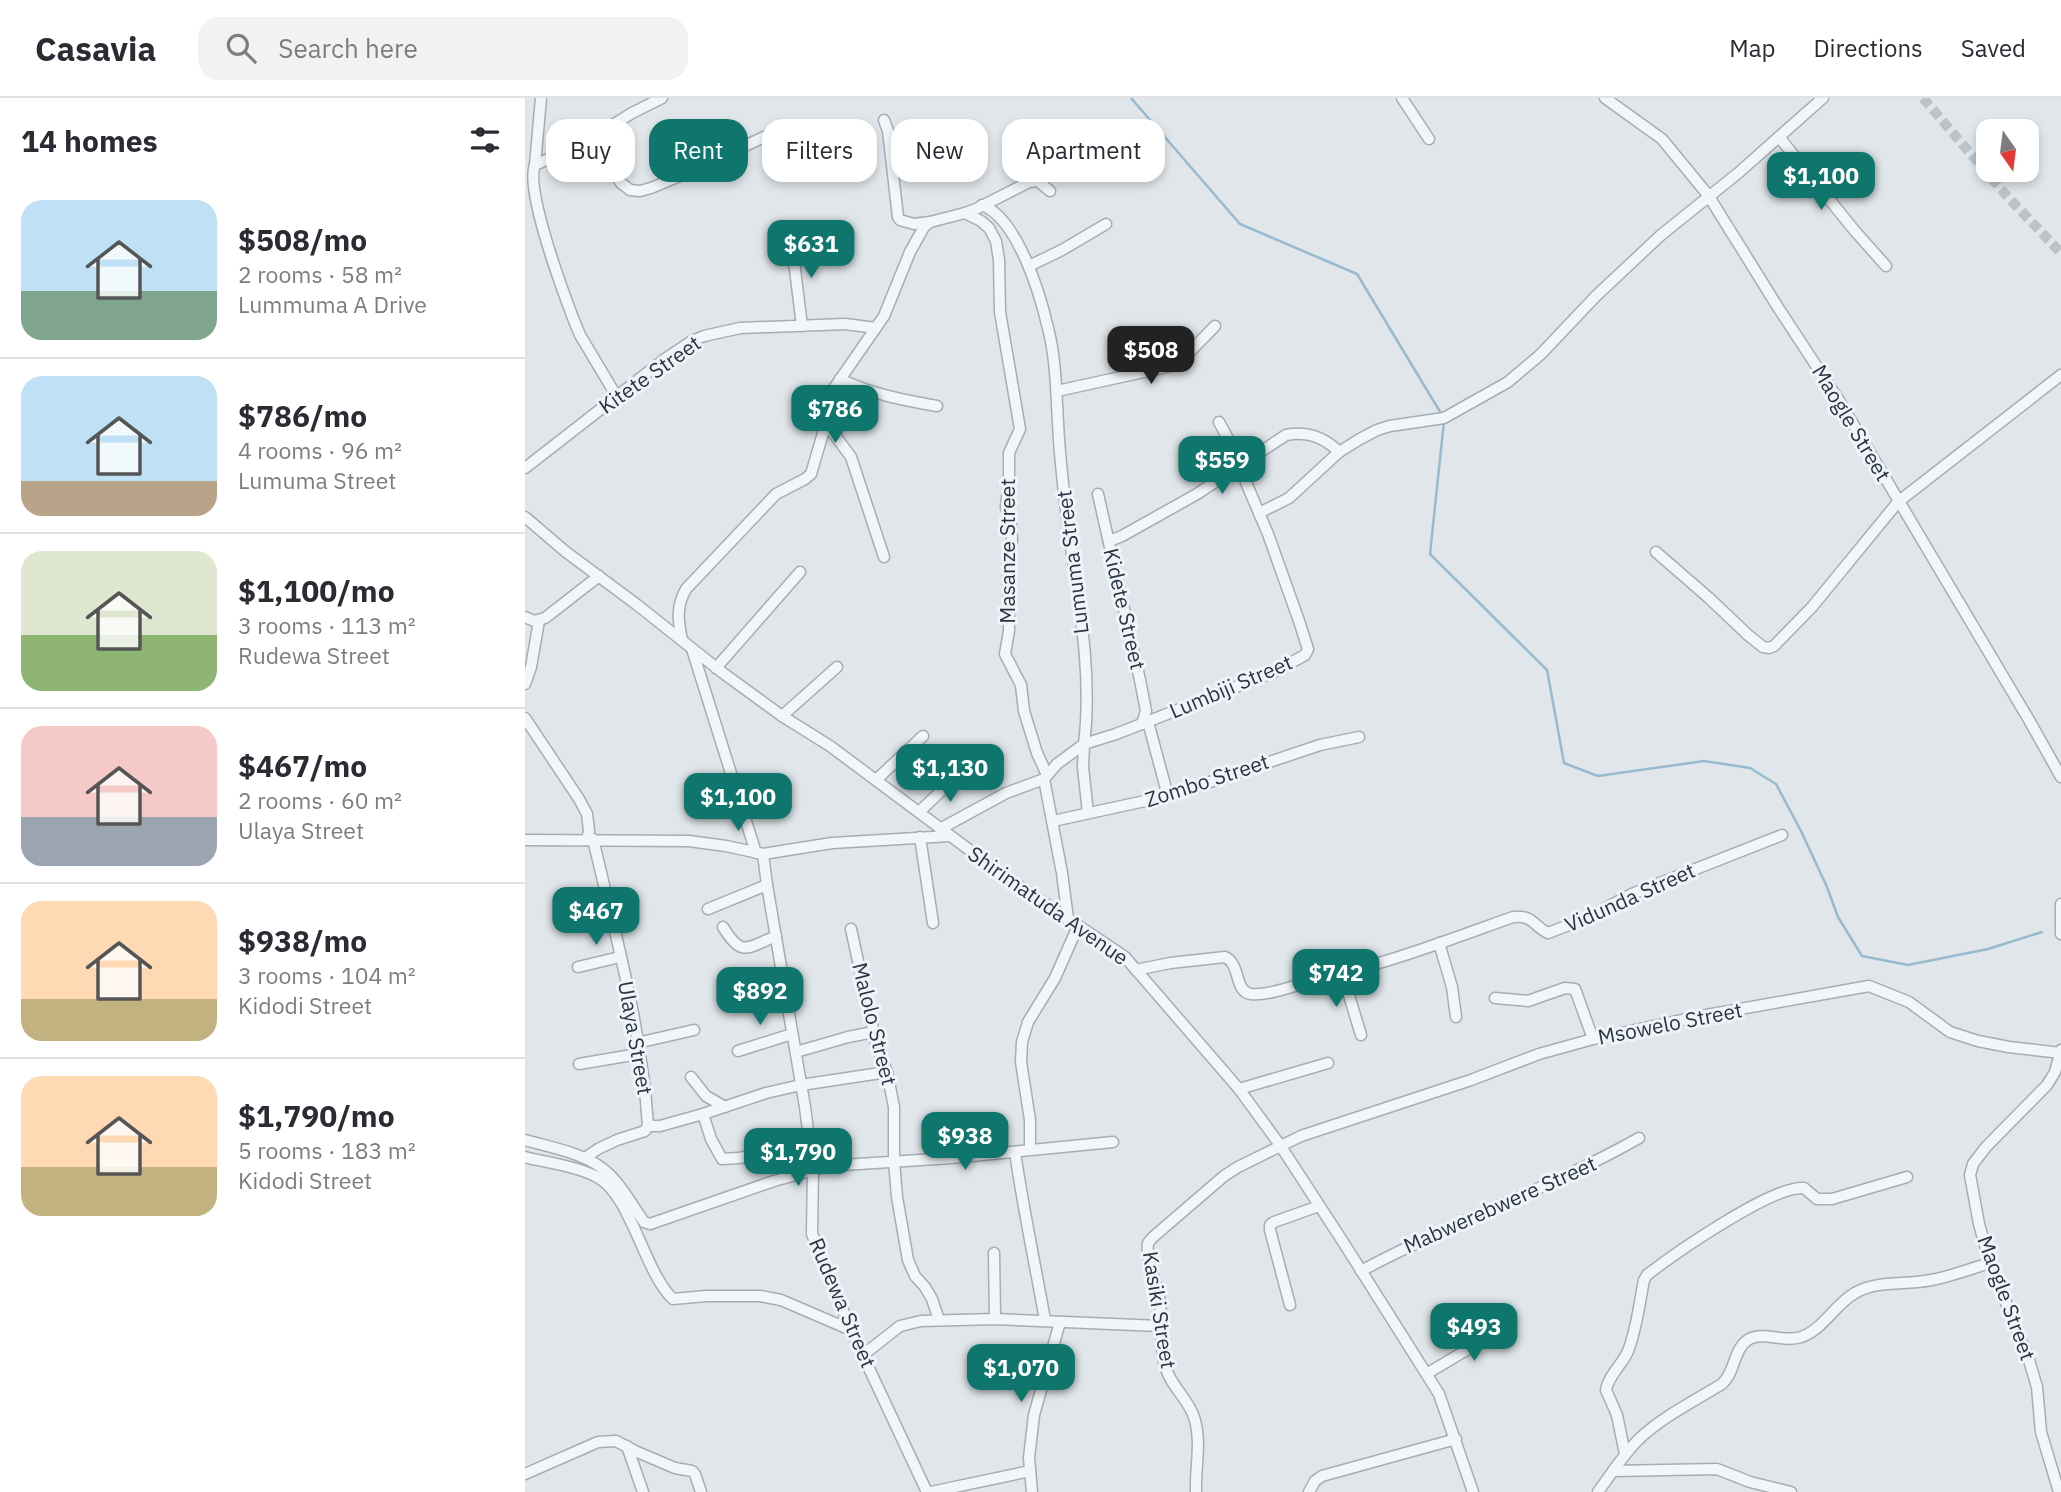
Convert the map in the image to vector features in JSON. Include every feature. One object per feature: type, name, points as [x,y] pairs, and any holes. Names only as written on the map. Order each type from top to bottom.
[{"type":"street","points":[[622,119],[662,98]]},
{"type":"street","points":[[1402,98],[1429,139]]},
{"type":"street","name":"Maogle Street","points":[[1605,98],[1662,139],[1708,195],[1840,402],[2061,777]]},
{"type":"street","points":[[1259,513],[1289,498],[1339,452],[1377,430],[1444,418],[1508,382],[1540,355],[1622,270],[1708,195],[1737,174],[1820,99]]},
{"type":"street","points":[[541,101],[535,164],[530,176],[528,200],[580,335],[617,397]]},
{"type":"street","points":[[884,120],[888,131],[900,220],[914,224],[965,214],[1029,181],[1038,181],[1050,191]]},
{"type":"street","points":[[1779,137],[1886,266]]},
{"type":"street","points":[[620,182],[630,190],[640,191],[692,171],[762,138]]},
{"type":"street","points":[[535,164],[546,159]]},
{"type":"street","name":"Lumuma Street","points":[[982,205],[989,207],[1003,222],[1019,245],[1029,266],[1049,328],[1086,679],[1087,713],[1083,767],[1089,813]]},
{"type":"street","name":"Masanze Street","points":[[965,214],[989,228],[996,241],[999,260],[1000,312],[1020,429],[1009,453],[1006,507],[1012,540],[1009,560],[1009,631],[1005,654],[1021,685],[1024,711],[1045,777]]},
{"type":"street","points":[[683,640],[678,622],[678,607],[686,589],[776,494],[811,474],[826,423],[830,394],[884,316],[918,235],[930,222]]},
{"type":"street","points":[[1029,266],[1106,224]]},
{"type":"street","points":[[791,237],[802,326]]},
{"type":"street","name":"Kitete Street","points":[[525,468],[665,359],[704,335],[733,329],[845,324],[876,328]]},
{"type":"street","points":[[1057,391],[1171,366],[1181,361],[1215,326]]},
{"type":"street","points":[[1656,552],[1748,635],[1763,647],[1769,648],[1781,640],[1812,607],[1898,502],[2061,375]]},
{"type":"street","points":[[840,379],[868,392],[937,406]]},
{"type":"street","name":"Lumbiji Street","points":[[1084,744],[1274,672],[1305,655],[1308,649],[1259,513],[1238,467],[1232,446],[1219,422]]},
{"type":"street","points":[[826,423],[851,457],[884,557]]},
{"type":"street","points":[[1109,541],[1180,504],[1276,440],[1294,433],[1328,441],[1339,452]]},
{"type":"street","name":"Kidete Street","points":[[1098,494],[1140,680],[1146,711],[1145,723],[1168,796]]},
{"type":"street","name":"Shirimatuda Avenue","points":[[525,517],[716,668],[829,746],[940,829],[1125,957],[1239,1089],[1280,1145],[1440,1394],[1473,1492]]},
{"type":"street","points":[[716,668],[800,572]]},
{"type":"street","points":[[525,618],[539,621],[599,576]]},
{"type":"street","points":[[525,684],[531,667],[539,621]]},
{"type":"street","name":"Rudewa Street","points":[[691,649],[760,854],[767,885],[813,1169],[812,1234],[851,1330],[929,1492]]},
{"type":"street","points":[[782,716],[837,667]]},
{"type":"street","name":"Ulaya Street","points":[[525,718],[587,814],[590,839],[620,957],[644,1086],[648,1126],[645,1131],[608,1144],[585,1158]]},
{"type":"street","points":[[876,780],[923,736]]},
{"type":"street","name":"Zombo Street","points":[[1053,821],[1168,796],[1320,745],[1359,737]]},
{"type":"street","points":[[940,829],[1006,793],[1045,777],[1057,764],[1084,744]]},
{"type":"street","points":[[919,811],[959,774]]},
{"type":"street","points":[[1045,777],[1068,919]]},
{"type":"street","name":"Vidunda Street","points":[[1136,970],[1225,957],[1235,964],[1244,991],[1250,994],[1285,988],[1387,960],[1513,917],[1531,919],[1548,933],[1563,929],[1632,894],[1782,835]]},
{"type":"street","points":[[525,840],[689,841],[760,854],[832,843],[950,836]]},
{"type":"street","points":[[920,837],[933,923]]},
{"type":"street","points":[[708,909],[767,885]]},
{"type":"street","points":[[2061,904],[2061,934]]},
{"type":"street","points":[[1030,1150],[1030,1120],[1021,1062],[1022,1042],[1028,1022],[1055,978],[1079,926]]},
{"type":"street","points":[[723,927],[733,943],[739,947],[751,947],[776,936]]},
{"type":"street","name":"Malolo Street","points":[[851,929],[894,1107],[894,1161],[900,1223],[908,1260],[915,1276],[932,1298],[939,1320]]},
{"type":"street","points":[[1439,943],[1453,987],[1456,1017]]},
{"type":"street","points":[[578,967],[620,957]]},
{"type":"street","points":[[1342,972],[1361,1035]]},
{"type":"street","name":"Msowelo Street","points":[[1280,1145],[1539,1054],[1594,1039],[1702,1016],[1869,986],[1909,1002],[1950,1032],[2009,1047],[2061,1052]]},
{"type":"street","points":[[1495,998],[1528,1001],[1565,988],[1575,989],[1594,1039]]},
{"type":"street","points":[[579,1064],[694,1030]]},
{"type":"street","points":[[796,1052],[874,1032]]},
{"type":"street","points":[[738,1051],[792,1034]]},
{"type":"street","name":"Maogle Street","points":[[2059,1492],[2041,1432],[2036,1387],[2029,1360],[1990,1263],[1970,1175],[1973,1164],[1986,1147],[2047,1085],[2055,1072],[2061,1052]]},
{"type":"street","points":[[1239,1089],[1328,1063]]},
{"type":"street","points":[[648,1126],[660,1126],[801,1085],[887,1072]]},
{"type":"street","points":[[691,1077],[706,1096],[725,1107]]},
{"type":"street","points":[[703,1114],[711,1139],[722,1159],[809,1144]]},
{"type":"street","name":"Mabwerebwere Street","points":[[1361,1271],[1467,1219],[1600,1160],[1639,1139]]},
{"type":"street","points":[[525,1140],[595,1163],[610,1175],[644,1222],[650,1224],[813,1169],[1113,1142]]},
{"type":"street","name":"Kasiki Street","points":[[1196,1492],[1199,1443],[1196,1426],[1193,1415],[1168,1375],[1161,1341],[1159,1296],[1147,1251],[1148,1244],[1152,1237],[1224,1176],[1280,1145]]},
{"type":"street","points":[[1014,1152],[1045,1320]]},
{"type":"street","points":[[525,1157],[580,1170],[599,1177],[609,1185],[618,1197],[656,1274],[673,1298],[760,1296],[781,1300],[851,1330]]},
{"type":"street","points":[[1625,1454],[1617,1415],[1606,1390],[1626,1356],[1634,1336],[1647,1275],[1694,1241],[1789,1190],[1804,1188],[1817,1199],[1823,1200],[1907,1177]]},
{"type":"street","points":[[1290,1305],[1270,1225],[1319,1206]]},
{"type":"street","points":[[994,1253],[995,1319]]},
{"type":"street","points":[[1598,1492],[1625,1454],[1654,1426],[1730,1377],[1737,1353],[1748,1340],[1755,1337],[1802,1337],[1855,1293],[1882,1284],[1918,1282],[1941,1277],[1990,1263]]},
{"type":"street","points":[[863,1355],[900,1326],[910,1322],[995,1319],[1160,1326]]},
{"type":"street","points":[[1032,1492],[1030,1471],[1034,1415],[1060,1322]]},
{"type":"street","points":[[1428,1373],[1505,1327]]},
{"type":"street","points":[[1309,1492],[1315,1481],[1322,1476],[1456,1439]]},
{"type":"street","points":[[525,1474],[598,1443],[616,1440],[675,1468],[692,1471],[701,1492]]},
{"type":"street","points":[[627,1446],[643,1492]]},
{"type":"street","points":[[1613,1471],[1717,1469],[1750,1482],[1791,1492]]},
{"type":"street","points":[[929,1492],[1030,1471]]},
{"type":"waterway","points":[[1131,98],[1240,224],[1357,274],[1442,415]]},
{"type":"waterway","points":[[1444,421],[1430,554],[1547,670],[1564,763],[1598,776],[1704,761],[1750,768],[1776,784],[1801,831],[1838,917],[1862,956],[1908,965],[1988,949],[2042,932]]},
{"type":"tunnel","points":[[1923,98],[2006,195],[2061,253]]}]
